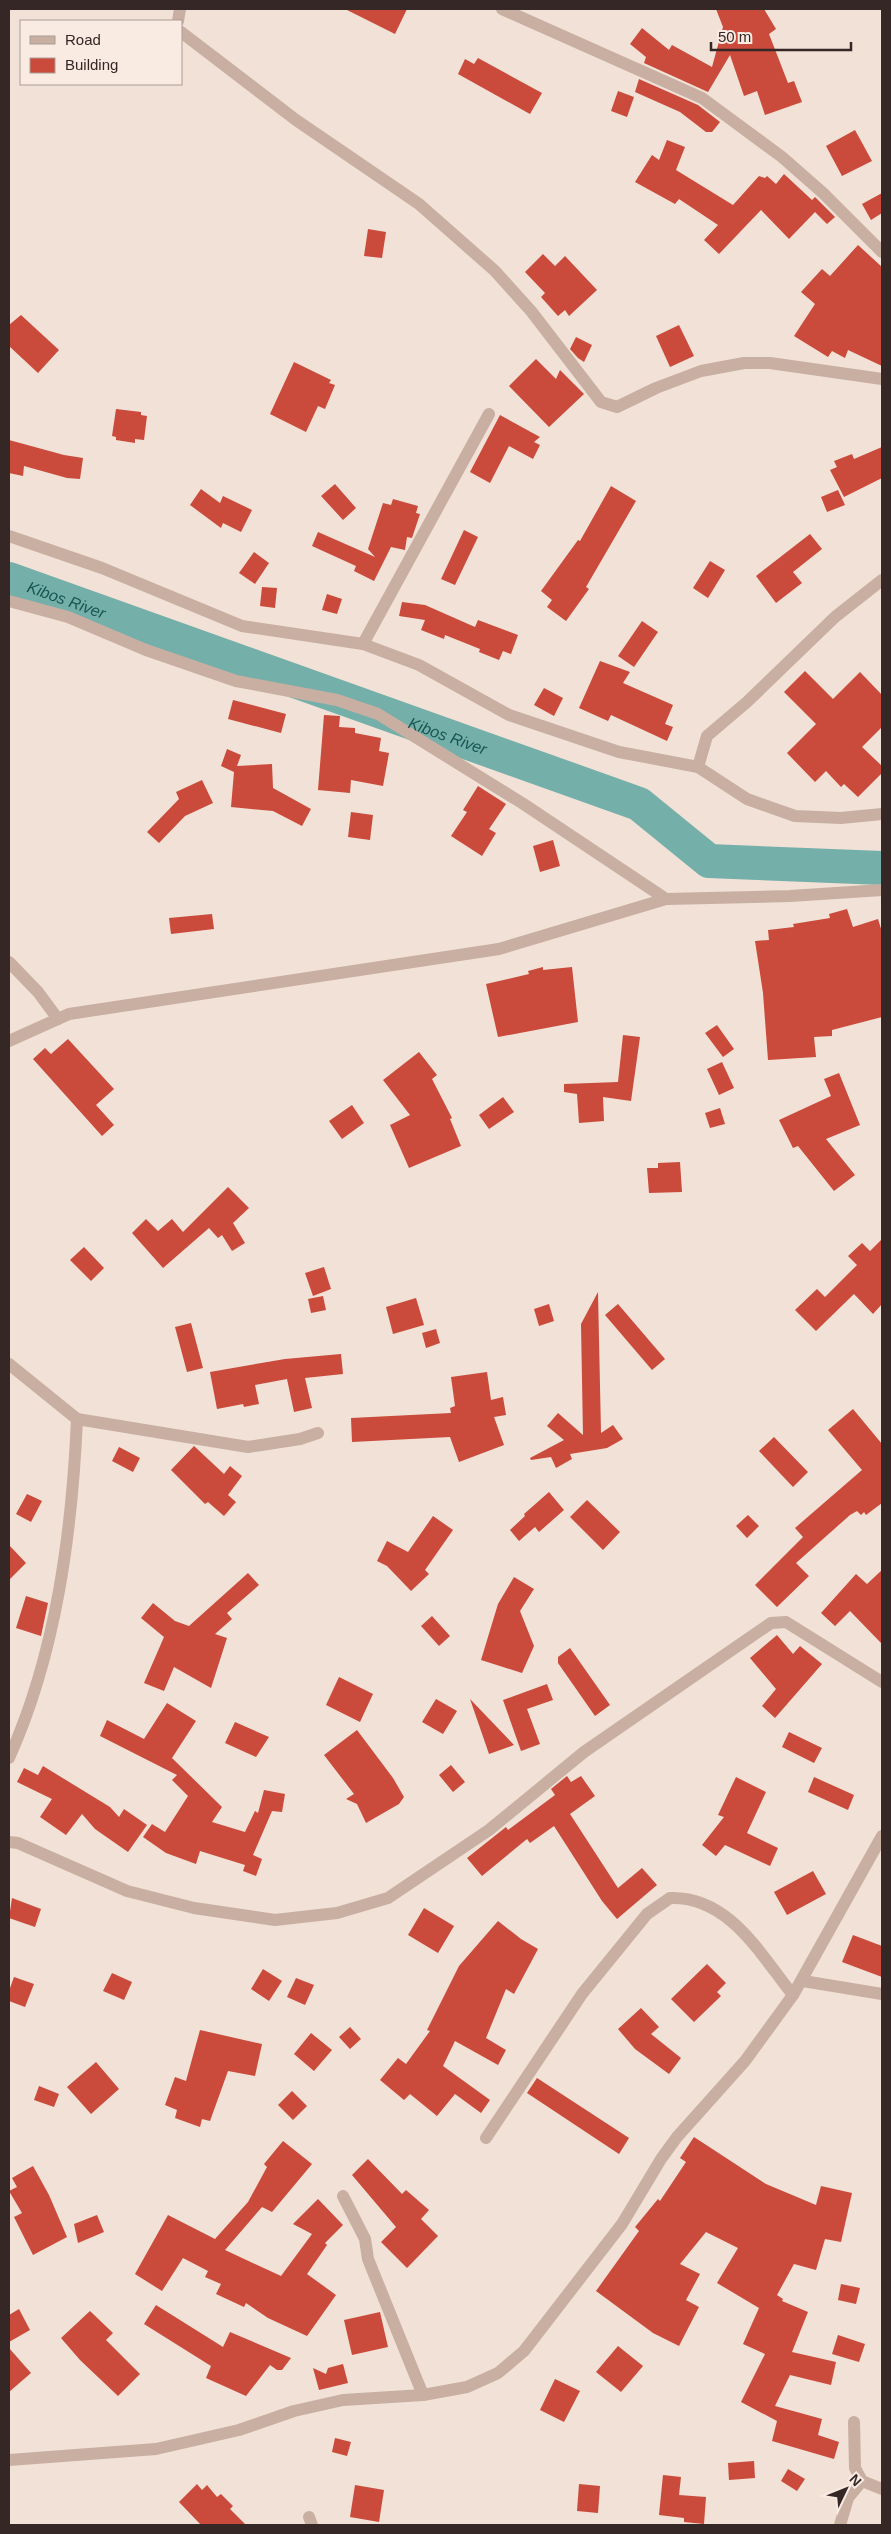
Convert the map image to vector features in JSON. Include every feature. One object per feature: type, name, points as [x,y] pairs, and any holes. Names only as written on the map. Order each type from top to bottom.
[{"type":"street","points":[[502,9],[702,98],[782,157],[823,193],[882,252]]},
{"type":"street","points":[[182,33],[296,120],[419,204],[495,271],[532,311],[601,402],[618,407],[656,388],[701,371],[744,363],[770,363],[882,379]]},
{"type":"street","points":[[363,644],[489,414]]},
{"type":"street","points":[[9,536],[102,568],[242,626],[363,644],[419,665],[509,715],[619,752],[698,767],[747,799],[795,816],[841,818],[882,814]]},
{"type":"street","points":[[698,767],[707,736],[746,702],[835,617],[882,580]]},
{"type":"street","points":[[9,601],[68,617],[146,650],[236,681],[337,700],[378,714],[522,803],[666,899]]},
{"type":"street","points":[[9,1041],[69,1014],[499,949],[666,899],[790,896],[882,890]]},
{"type":"street","points":[[9,962],[38,992],[58,1019]]},
{"type":"street","points":[[9,1364],[77,1419],[248,1447],[300,1439],[318,1433]]},
{"type":"street","points":[[9,1758],[26,1721],[56,1610],[74,1483],[77,1419]]},
{"type":"street","points":[[9,1842],[18,1843],[127,1891],[194,1908],[275,1920],[337,1913],[388,1898],[466,1846],[489,1830],[584,1752],[771,1623],[786,1622],[882,1682]]},
{"type":"street","points":[[9,2460],[156,2449],[238,2430],[294,2411],[343,2400],[423,2395],[474,2383],[498,2373],[524,2350],[622,2224],[661,2158],[677,2137],[745,2062],[793,1995],[803,1981],[882,1836]]},
{"type":"street","points":[[486,2138],[582,1994],[648,1914],[670,1898],[698,1900],[721,1911],[735,1924],[793,1995]]},
{"type":"street","points":[[803,1981],[882,1994]]},
{"type":"street","points":[[343,2196],[365,2239],[368,2259],[423,2395]]},
{"type":"street","points":[[854,2422],[855,2468],[862,2481],[882,2489]]},
{"type":"street","points":[[840,2525],[848,2498],[862,2481]]},
{"type":"building","points":[[345,9],[407,9],[395,34]]},
{"type":"building","points":[[716,9],[764,9],[776,29],[769,34],[788,83],[794,81],[802,102],[765,115],[757,91],[744,96],[730,55],[708,92],[644,63],[646,57],[630,44],[642,28],[669,50],[672,45],[712,67],[723,27]]},
{"type":"building","points":[[478,58],[542,93],[530,114],[458,74],[465,59],[474,64]]},
{"type":"building","points":[[639,79],[698,105],[720,122],[712,132],[706,132],[680,112],[635,92]]},
{"type":"building","points":[[618,91],[634,97],[627,117],[611,111]]},
{"type":"building","points":[[855,130],[872,161],[842,176],[826,146]]},
{"type":"building","points":[[667,140],[685,147],[676,170],[733,205],[759,176],[765,178],[767,176],[776,184],[784,174],[812,200],[815,197],[835,217],[827,224],[815,212],[789,239],[761,210],[719,254],[704,240],[718,225],[679,199],[675,204],[635,182],[652,155],[659,160]]},
{"type":"building","points":[[882,193],[882,213],[871,220],[862,204]]},
{"type":"building","points":[[368,229],[386,232],[382,258],[364,256]]},
{"type":"building","points":[[858,245],[882,267],[882,366],[848,350],[845,358],[832,351],[828,357],[794,336],[815,304],[801,292],[822,269],[830,276]]},
{"type":"building","points":[[543,254],[555,266],[565,256],[597,290],[569,316],[565,310],[558,316],[541,297],[545,293],[525,272]]},
{"type":"building","points":[[21,315],[59,350],[38,373],[9,346],[9,325]]},
{"type":"building","points":[[679,325],[694,356],[670,367],[656,336]]},
{"type":"building","points":[[576,337],[592,345],[584,362],[570,349]]},
{"type":"building","points":[[536,359],[556,379],[560,370],[584,394],[549,427],[509,386]]},
{"type":"building","points":[[294,362],[331,380],[329,383],[335,385],[325,409],[318,406],[306,432],[270,414]]},
{"type":"building","points":[[116,409],[141,412],[141,415],[147,416],[144,440],[135,439],[135,443],[116,440],[116,437],[112,436]]},
{"type":"building","points":[[500,415],[540,437],[534,442],[540,445],[533,459],[509,446],[490,483],[470,472]]},
{"type":"building","points":[[9,440],[64,455],[83,458],[80,479],[67,478],[24,466],[23,476],[9,473]]},
{"type":"building","points":[[882,447],[882,478],[844,497],[830,470],[837,467],[834,461],[852,454],[854,459]]},
{"type":"building","points":[[335,484],[356,508],[343,520],[321,496]]},
{"type":"building","points":[[611,486],[636,501],[586,587],[589,589],[566,621],[547,607],[552,600],[541,591],[578,540],[580,541]]},
{"type":"building","points":[[201,489],[220,503],[223,496],[252,510],[241,532],[223,523],[221,528],[190,505]]},
{"type":"building","points":[[838,490],[845,505],[827,512],[821,497]]},
{"type":"building","points":[[393,499],[418,506],[416,513],[420,514],[412,538],[407,537],[405,550],[391,547],[374,581],[354,571],[356,566],[312,546],[318,532],[375,557],[368,549],[383,503],[391,505]]},
{"type":"building","points":[[464,530],[478,537],[455,585],[441,579]]},
{"type":"building","points":[[810,534],[822,549],[793,572],[802,583],[776,603],[756,576]]},
{"type":"building","points":[[254,552],[269,563],[255,584],[239,573]]},
{"type":"building","points":[[710,561],[725,570],[708,598],[693,588]]},
{"type":"building","points":[[262,587],[277,588],[275,608],[260,606]]},
{"type":"building","points":[[327,594],[342,599],[337,614],[322,610]]},
{"type":"building","points":[[402,602],[425,605],[475,627],[478,620],[518,635],[511,654],[503,651],[499,660],[479,652],[480,649],[445,635],[444,639],[421,630],[425,620],[399,616]]},
{"type":"building","points":[[642,621],[658,632],[634,667],[618,656]]},
{"type":"building","points":[[600,661],[630,672],[623,683],[673,705],[665,724],[673,727],[667,741],[611,715],[608,721],[579,708]]},
{"type":"building","points":[[805,671],[833,699],[860,672],[882,695],[882,727],[862,747],[882,766],[882,773],[858,797],[844,784],[841,787],[826,771],[815,782],[787,753],[816,724],[784,692]]},
{"type":"building","points":[[544,688],[563,698],[554,716],[534,705]]},
{"type":"building","points":[[233,700],[286,714],[281,733],[228,719]]},
{"type":"building","points":[[324,715],[340,716],[339,727],[355,728],[355,733],[381,738],[379,751],[389,753],[383,786],[351,780],[350,793],[318,790]]},
{"type":"building","points":[[227,749],[241,755],[237,766],[272,764],[273,788],[311,809],[302,826],[273,811],[231,807],[234,772],[221,766]]},
{"type":"building","points":[[202,780],[213,803],[185,816],[159,843],[147,832],[179,799],[176,792]]},
{"type":"building","points":[[478,786],[506,804],[489,829],[496,833],[482,856],[451,836],[467,812],[463,810]]},
{"type":"building","points":[[351,812],[373,815],[370,840],[348,837]]},
{"type":"building","points":[[553,840],[560,866],[540,872],[533,846]]},
{"type":"building","points":[[847,909],[853,927],[878,919],[882,932],[882,1017],[832,1030],[832,1036],[814,1037],[816,1057],[768,1060],[763,993],[755,941],[769,940],[768,930],[794,927],[793,924],[830,918],[829,914]]},
{"type":"building","points":[[212,914],[214,929],[171,934],[169,918]]},
{"type":"building","points":[[543,967],[543,970],[572,967],[578,1022],[498,1037],[486,984],[529,974],[528,971]]},
{"type":"building","points":[[717,1025],[734,1049],[723,1057],[705,1033]]},
{"type":"building","points":[[623,1035],[640,1037],[631,1101],[603,1097],[604,1121],[579,1123],[577,1094],[564,1092],[564,1084],[618,1082]]},
{"type":"building","points":[[68,1039],[114,1089],[96,1105],[114,1125],[102,1136],[33,1059],[45,1048],[51,1054]]},
{"type":"building","points":[[419,1052],[437,1075],[432,1079],[452,1118],[450,1119],[461,1146],[409,1168],[390,1125],[410,1115],[383,1080]]},
{"type":"building","points":[[722,1062],[734,1088],[719,1095],[707,1069]]},
{"type":"building","points":[[839,1073],[860,1125],[826,1139],[855,1175],[834,1191],[798,1146],[793,1148],[779,1120],[831,1096],[824,1079]]},
{"type":"building","points":[[503,1097],[514,1112],[489,1129],[479,1115]]},
{"type":"building","points":[[352,1105],[364,1123],[342,1139],[329,1121]]},
{"type":"building","points":[[720,1108],[725,1124],[710,1128],[705,1113]]},
{"type":"building","points":[[680,1162],[682,1192],[649,1193],[647,1168],[658,1168],[658,1163]]},
{"type":"building","points":[[228,1187],[249,1208],[233,1223],[245,1243],[232,1251],[222,1235],[218,1238],[209,1228],[163,1268],[132,1233],[146,1219],[158,1231],[172,1219],[183,1232]]},
{"type":"building","points":[[882,1239],[882,1304],[873,1314],[854,1294],[816,1331],[795,1310],[817,1289],[825,1297],[857,1265],[848,1256],[862,1243],[870,1251]]},
{"type":"building","points":[[84,1247],[104,1268],[91,1281],[70,1260]]},
{"type":"building","points":[[324,1267],[331,1289],[313,1296],[305,1273]]},
{"type":"building","points":[[598,1292],[601,1433],[613,1425],[623,1439],[607,1448],[570,1454],[572,1459],[556,1468],[551,1457],[531,1460],[530,1458],[564,1440],[547,1426],[558,1413],[583,1435],[581,1324]]},
{"type":"building","points":[[323,1296],[326,1310],[311,1313],[308,1299]]},
{"type":"building","points":[[416,1298],[424,1325],[393,1334],[386,1307]]},
{"type":"building","points":[[549,1304],[554,1321],[539,1326],[534,1309]]},
{"type":"building","points":[[618,1304],[665,1359],[652,1370],[605,1315]]},
{"type":"building","points":[[191,1323],[203,1368],[187,1372],[175,1327]]},
{"type":"building","points":[[436,1329],[440,1343],[426,1348],[422,1333]]},
{"type":"building","points":[[341,1354],[343,1374],[305,1378],[312,1408],[294,1412],[287,1379],[255,1385],[259,1404],[244,1407],[243,1404],[217,1409],[210,1372],[285,1359]]},
{"type":"building","points":[[487,1372],[491,1400],[503,1397],[506,1415],[494,1417],[504,1445],[459,1462],[450,1437],[352,1442],[351,1418],[451,1413],[450,1408],[455,1406],[451,1377]]},
{"type":"building","points":[[853,1409],[882,1444],[882,1503],[866,1515],[864,1512],[861,1515],[857,1511],[850,1515],[796,1563],[809,1576],[777,1607],[755,1585],[803,1537],[795,1528],[862,1470],[828,1430]]},
{"type":"building","points":[[774,1437],[808,1472],[793,1487],[759,1451]]},
{"type":"building","points":[[194,1446],[224,1474],[230,1466],[242,1476],[228,1495],[236,1502],[224,1516],[208,1502],[205,1504],[171,1470]]},
{"type":"building","points":[[119,1447],[140,1458],[133,1472],[112,1461]]},
{"type":"building","points":[[549,1492],[564,1510],[539,1532],[535,1527],[519,1541],[510,1530],[525,1516],[524,1514]]},
{"type":"building","points":[[27,1494],[42,1501],[31,1522],[16,1514]]},
{"type":"building","points":[[587,1500],[620,1532],[603,1550],[570,1517]]},
{"type":"building","points":[[748,1515],[759,1526],[747,1538],[736,1526]]},
{"type":"building","points":[[433,1516],[453,1530],[425,1570],[429,1574],[411,1591],[387,1566],[377,1561],[387,1541],[408,1552]]},
{"type":"building","points":[[9,1545],[26,1563],[9,1580]]},
{"type":"building","points":[[882,1570],[882,1644],[850,1611],[835,1626],[821,1613],[856,1574],[867,1584]]},
{"type":"building","points":[[248,1573],[259,1585],[227,1613],[232,1619],[215,1634],[227,1638],[211,1688],[174,1667],[164,1691],[144,1683],[164,1637],[141,1618],[153,1603],[175,1621],[189,1626]]},
{"type":"building","points":[[514,1577],[534,1589],[520,1611],[534,1646],[522,1673],[481,1660],[498,1604]]},
{"type":"building","points":[[26,1596],[48,1603],[41,1636],[16,1628]]},
{"type":"building","points":[[432,1616],[450,1636],[439,1646],[421,1626]]},
{"type":"building","points":[[777,1635],[793,1654],[800,1646],[822,1664],[775,1718],[762,1706],[776,1689],[750,1658]]},
{"type":"building","points":[[570,1648],[610,1705],[595,1716],[558,1663],[558,1657]]},
{"type":"building","points":[[339,1677],[373,1694],[360,1722],[326,1705]]},
{"type":"building","points":[[547,1684],[553,1700],[527,1709],[540,1744],[521,1751],[503,1700]]},
{"type":"building","points":[[436,1699],[457,1711],[443,1734],[422,1722]]},
{"type":"building","points":[[470,1699],[514,1745],[489,1754]]},
{"type":"building","points":[[167,1703],[196,1721],[172,1758],[222,1807],[212,1822],[245,1832],[255,1811],[258,1813],[264,1790],[285,1794],[282,1812],[272,1811],[253,1855],[262,1859],[256,1876],[243,1871],[245,1865],[200,1851],[196,1864],[166,1853],[143,1837],[152,1824],[165,1832],[188,1796],[172,1780],[177,1775],[100,1736],[107,1720],[144,1739]]},
{"type":"building","points":[[235,1722],[269,1737],[256,1757],[225,1743]]},
{"type":"building","points":[[357,1730],[393,1778],[404,1797],[399,1804],[366,1823],[357,1804],[346,1799],[354,1794],[324,1755]]},
{"type":"building","points":[[789,1732],[822,1748],[814,1763],[782,1747]]},
{"type":"building","points":[[451,1765],[465,1782],[453,1792],[439,1775]]},
{"type":"building","points":[[43,1766],[110,1807],[119,1817],[124,1809],[147,1825],[128,1852],[95,1829],[82,1814],[66,1835],[40,1817],[52,1799],[17,1782],[24,1768],[38,1775]]},
{"type":"building","points":[[567,1776],[571,1782],[581,1776],[595,1796],[570,1814],[618,1888],[642,1868],[657,1885],[617,1919],[602,1901],[554,1826],[530,1843],[527,1839],[482,1876],[467,1858],[506,1827],[508,1830],[555,1795],[551,1789]]},
{"type":"building","points":[[736,1777],[766,1792],[747,1833],[778,1848],[770,1866],[725,1845],[716,1856],[702,1845],[724,1817],[718,1815]]},
{"type":"building","points":[[814,1777],[854,1795],[848,1810],[808,1792]]},
{"type":"building","points":[[813,1871],[826,1894],[787,1915],[774,1892]]},
{"type":"building","points":[[12,1898],[41,1909],[35,1927],[9,1918]]},
{"type":"building","points":[[424,1908],[454,1926],[438,1953],[408,1935]]},
{"type":"building","points":[[498,1921],[521,1939],[538,1949],[514,1994],[506,1989],[486,2038],[506,2050],[498,2065],[455,2041],[443,2066],[490,2100],[481,2113],[455,2094],[437,2116],[410,2094],[404,2100],[380,2080],[398,2058],[406,2064],[430,2031],[427,2030],[459,1966]]},
{"type":"building","points":[[853,1935],[882,1946],[882,1977],[842,1962]]},
{"type":"building","points":[[707,1964],[726,1983],[717,1992],[721,1996],[694,2022],[671,1999]]},
{"type":"building","points":[[263,1969],[282,1981],[269,2001],[251,1989]]},
{"type":"building","points":[[112,1973],[132,1982],[124,2000],[103,1991]]},
{"type":"building","points":[[14,1977],[34,1984],[25,2007],[9,2001],[9,1991]]},
{"type":"building","points":[[296,1978],[314,1985],[305,2005],[287,1997]]},
{"type":"building","points":[[641,2008],[659,2027],[651,2034],[681,2058],[669,2074],[635,2049],[618,2029]]},
{"type":"building","points":[[350,2027],[361,2039],[350,2049],[339,2037]]},
{"type":"building","points":[[200,2030],[262,2044],[255,2076],[228,2071],[210,2121],[202,2119],[200,2127],[175,2118],[177,2110],[165,2105],[175,2077],[186,2081]]},
{"type":"building","points":[[311,2033],[332,2050],[314,2071],[294,2054]]},
{"type":"building","points":[[96,2062],[119,2089],[91,2114],[67,2087]]},
{"type":"building","points":[[537,2078],[629,2138],[619,2154],[527,2093]]},
{"type":"building","points":[[39,2086],[59,2094],[54,2107],[34,2100]]},
{"type":"building","points":[[292,2091],[307,2106],[293,2120],[278,2105]]},
{"type":"building","points":[[694,2137],[766,2184],[816,2205],[821,2186],[852,2193],[841,2242],[825,2239],[816,2270],[794,2264],[777,2295],[783,2299],[782,2301],[808,2312],[792,2352],[836,2362],[831,2385],[790,2375],[775,2406],[822,2419],[818,2435],[839,2442],[834,2459],[772,2441],[777,2421],[741,2402],[765,2354],[743,2344],[759,2308],[717,2283],[738,2248],[706,2232],[680,2264],[700,2274],[686,2300],[699,2307],[679,2346],[653,2333],[596,2291],[639,2231],[635,2227],[658,2199],[660,2201],[686,2162],[680,2158]]},
{"type":"building","points":[[283,2141],[312,2164],[272,2212],[262,2207],[225,2250],[281,2276],[312,2234],[293,2224],[318,2199],[343,2225],[325,2243],[327,2245],[307,2274],[336,2295],[307,2336],[268,2318],[246,2303],[244,2307],[216,2294],[221,2284],[205,2277],[208,2271],[183,2258],[162,2291],[135,2274],[168,2215],[215,2239],[248,2202],[267,2167],[264,2164]]},
{"type":"building","points":[[368,2159],[402,2194],[406,2190],[429,2210],[421,2219],[438,2236],[407,2268],[381,2242],[396,2227],[352,2175]]},
{"type":"building","points":[[33,2166],[49,2195],[67,2237],[33,2255],[14,2217],[22,2213],[9,2191],[17,2187],[12,2178]]},
{"type":"building","points":[[97,2215],[104,2232],[78,2243],[74,2224]]},
{"type":"building","points":[[841,2284],[860,2288],[856,2304],[838,2300]]},
{"type":"building","points":[[156,2305],[223,2347],[230,2332],[291,2358],[282,2370],[277,2370],[270,2365],[246,2396],[206,2378],[211,2366],[144,2324]]},
{"type":"building","points":[[19,2309],[30,2330],[9,2342],[9,2315]]},
{"type":"building","points":[[90,2311],[113,2333],[106,2340],[140,2374],[118,2396],[80,2360],[61,2338]]},
{"type":"building","points":[[380,2312],[388,2347],[352,2355],[344,2320]]},
{"type":"building","points":[[838,2335],[865,2344],[859,2362],[832,2354]]},
{"type":"building","points":[[618,2346],[643,2366],[621,2392],[596,2372]]},
{"type":"building","points":[[9,2348],[31,2373],[9,2392]]},
{"type":"building","points":[[343,2364],[348,2383],[319,2390],[313,2368],[326,2374],[328,2368]]},
{"type":"building","points":[[555,2379],[580,2391],[564,2422],[540,2410]]},
{"type":"building","points":[[335,2438],[351,2442],[347,2456],[332,2452]]},
{"type":"building","points":[[754,2461],[755,2478],[729,2480],[728,2463]]},
{"type":"building","points":[[788,2469],[805,2479],[797,2491],[781,2481]]},
{"type":"building","points":[[663,2475],[681,2477],[679,2495],[706,2497],[704,2524],[684,2522],[684,2518],[659,2515]]},
{"type":"building","points":[[197,2484],[202,2490],[207,2485],[217,2497],[221,2494],[233,2506],[230,2509],[246,2525],[201,2525],[179,2502]]},
{"type":"building","points":[[579,2484],[600,2486],[598,2513],[577,2511]]},
{"type":"building","points":[[355,2485],[384,2490],[379,2522],[350,2517]]},
{"type":"waterway","name":"Kibos River","points":[[9,579],[639,804],[709,861],[882,868]]}]
